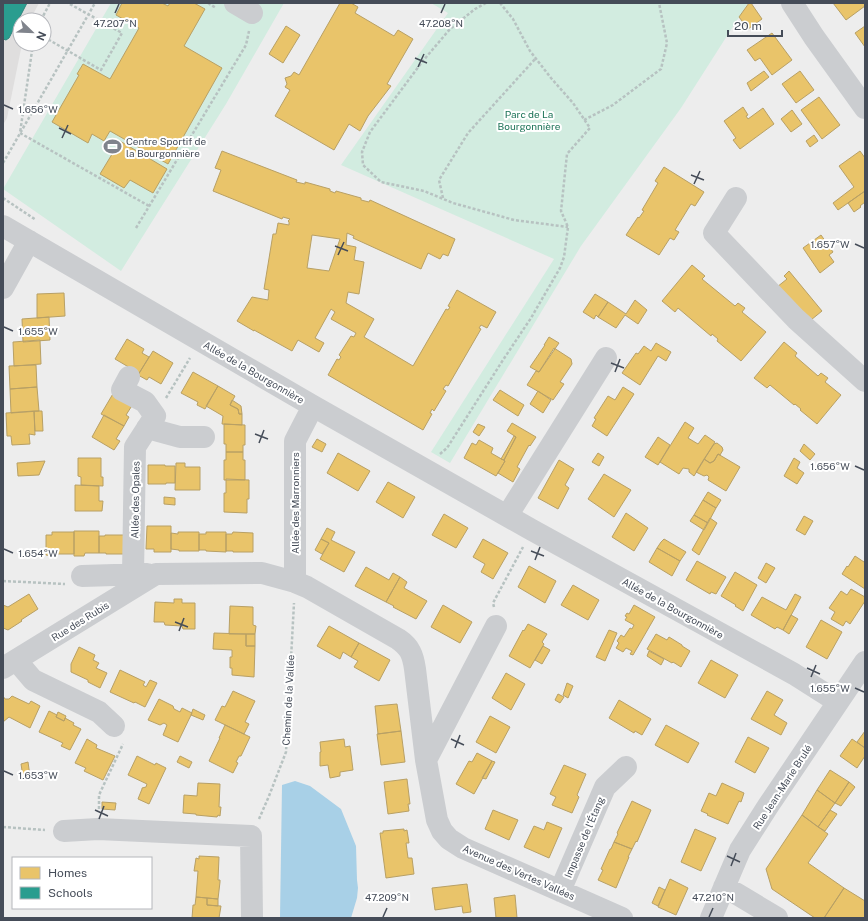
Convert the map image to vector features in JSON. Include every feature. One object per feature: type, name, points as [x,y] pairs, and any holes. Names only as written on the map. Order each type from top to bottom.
[{"type":"street","points":[[792,3],[814,37],[865,108]]},
{"type":"street","points":[[736,198],[714,233],[796,319],[865,382]]},
{"type":"street","name":"Allée de la Bourgonnière","points":[[3,226],[313,406],[532,530],[787,670],[838,702]]},
{"type":"street","points":[[3,288],[30,241]]},
{"type":"street","points":[[507,516],[606,358]]},
{"type":"street","points":[[129,377],[122,390],[145,402],[151,422],[180,437],[204,437]]},
{"type":"street","name":"Allée des Marronniers","points":[[295,582],[295,441],[313,406]]},
{"type":"street","name":"Allée des Opales","points":[[133,575],[136,447],[151,422]]},
{"type":"street","points":[[82,576],[262,573],[295,582]]},
{"type":"street","name":"Rue des Rubis","points":[[9,664],[156,574]]},
{"type":"street","name":"Avenue des Vertes Vallées","points":[[295,582],[307,587],[398,638],[406,644],[414,660],[426,760],[437,820],[442,831],[449,839],[463,848],[622,918]]},
{"type":"street","points":[[426,760],[496,626]]},
{"type":"street","name":"Rue Jean-Marie Brulé","points":[[711,918],[740,850],[865,662]]},
{"type":"street","points":[[9,664],[33,680],[99,712],[114,726]]},
{"type":"street","name":"Impasse de l'Étang","points":[[560,891],[605,787],[626,767]]},
{"type":"street","points":[[64,831],[98,829],[251,836],[252,918]]},
{"type":"street","points":[[724,887],[777,918]]},
{"type":"path","points":[[45,12],[50,3]]},
{"type":"path","points":[[52,42],[101,70],[122,33],[68,3]]},
{"type":"path","points":[[3,164],[95,3]]},
{"type":"path","points":[[486,3],[475,9],[450,29],[422,62],[370,132],[362,152],[363,165],[381,182],[424,191],[454,203],[514,220],[568,227]]},
{"type":"path","points":[[427,470],[432,460],[447,448],[531,318],[560,268],[564,257],[568,227],[561,211],[567,154],[590,128],[573,103],[530,51],[513,19],[500,3]]},
{"type":"path","points":[[584,120],[613,105],[661,69],[667,43],[658,3]]},
{"type":"path","points":[[136,228],[246,44],[243,8]]},
{"type":"path","points":[[20,133],[32,52]]},
{"type":"path","points":[[443,199],[440,180],[468,133],[536,58]]},
{"type":"path","points":[[20,133],[149,206]]},
{"type":"path","points":[[151,422],[200,340]]},
{"type":"path","points":[[496,626],[493,603],[532,530]]},
{"type":"path","points":[[3,581],[74,584],[82,576]]},
{"type":"path","name":"Chemin de la Vallée","points":[[251,836],[286,752],[295,582]]},
{"type":"path","points":[[98,829],[99,795],[126,739],[114,726]]},
{"type":"path","points":[[3,827],[64,831]]},
{"type":"shaded area","points":[[3,3],[39,3],[34,12],[12,12],[12,52],[20,52],[7,118],[3,125]]},
{"type":"green space","name":"Centre Sportif de la Bourgonnière","points":[[111,3],[284,3],[226,104],[121,271],[3,189]]},
{"type":"green space","name":"Parc de La Bourgonnière","points":[[431,3],[748,3],[681,108],[581,246],[450,463],[431,452],[554,259],[341,165],[448,13]]},
{"type":"water","points":[[295,781],[310,786],[341,809],[356,846],[358,888],[357,898],[351,918],[280,918],[282,785]]},
{"type":"building: Homes","points":[[122,3],[162,3],[168,6],[170,3],[194,3],[205,9],[184,46],[222,68],[168,164],[110,131],[104,141],[92,134],[88,143],[52,122],[79,75],[77,74],[83,64],[110,79],[139,28],[116,15]]},
{"type":"building: Homes","points":[[340,3],[351,3],[358,7],[355,13],[394,36],[398,30],[413,39],[387,84],[391,86],[368,116],[360,131],[349,124],[334,150],[275,116],[290,90],[285,87],[287,84],[285,78],[291,76],[294,72],[299,75]]},
{"type":"building: Homes","points":[[749,3],[751,3],[762,19],[748,29],[739,17]]},
{"type":"building: Homes","points":[[833,3],[865,3],[865,6],[846,20]]},
{"type":"building: Homes","points":[[286,26],[300,35],[283,63],[269,54]]},
{"type":"building: Homes","points":[[865,26],[865,47],[855,33]]},
{"type":"building: Homes","points":[[772,33],[792,60],[772,75],[760,58],[755,61],[747,50]]},
{"type":"building: Homes","points":[[764,71],[769,77],[751,91],[747,83]]},
{"type":"building: Homes","points":[[800,71],[814,90],[796,103],[782,84]]},
{"type":"building: Homes","points":[[819,97],[840,125],[822,139],[801,110]]},
{"type":"building: Homes","points":[[743,107],[748,115],[746,116],[748,119],[763,108],[774,124],[740,149],[733,140],[736,138],[724,121]]},
{"type":"building: Homes","points":[[792,110],[802,124],[791,132],[781,119]]},
{"type":"building: Homes","points":[[814,135],[818,141],[810,147],[806,141]]},
{"type":"building: Homes","points":[[120,141],[167,169],[153,193],[130,180],[124,188],[100,174]]},
{"type":"building: Homes","points":[[222,151],[297,180],[296,182],[305,184],[305,182],[330,189],[330,191],[335,193],[336,191],[361,198],[361,200],[369,202],[370,200],[455,239],[448,256],[443,254],[440,259],[428,253],[421,269],[353,238],[354,236],[347,233],[346,245],[356,247],[354,260],[364,262],[359,294],[348,292],[346,303],[374,319],[364,337],[413,366],[446,309],[448,310],[450,307],[448,306],[457,290],[496,312],[487,328],[481,325],[479,328],[481,329],[448,386],[446,385],[443,389],[446,391],[434,411],[432,409],[430,413],[432,414],[423,430],[328,375],[337,359],[339,360],[341,357],[339,355],[351,336],[354,337],[356,333],[331,319],[335,312],[331,309],[315,338],[324,343],[319,352],[298,340],[292,351],[237,321],[252,297],[268,300],[269,290],[264,289],[273,234],[276,234],[278,223],[289,225],[288,221],[290,219],[283,217],[282,219],[213,191],[221,170],[215,168]],"holes":[[[312,235],[340,239],[329,271],[307,268]]]},
{"type":"building: Homes","points":[[860,151],[865,158],[865,191],[838,210],[833,203],[854,187],[839,166]]},
{"type":"building: Homes","points":[[664,167],[704,192],[695,206],[691,204],[675,230],[679,232],[674,240],[670,238],[659,255],[626,235],[644,211],[642,210],[658,183],[655,181]]},
{"type":"building: Homes","points":[[865,191],[865,202],[854,212],[848,203]]},
{"type":"building: Homes","points":[[821,235],[833,252],[829,255],[834,262],[820,273],[803,248]]},
{"type":"building: Homes","points":[[692,265],[705,276],[702,279],[735,306],[738,303],[745,308],[742,312],[766,332],[741,361],[717,341],[718,339],[712,334],[711,336],[678,308],[675,312],[662,301]]},
{"type":"building: Homes","points":[[789,271],[822,311],[806,324],[777,287],[787,279],[784,276]]},
{"type":"building: Homes","points":[[64,293],[65,316],[37,318],[37,294]]},
{"type":"building: Homes","points":[[595,294],[608,302],[598,317],[596,315],[594,319],[583,312]]},
{"type":"building: Homes","points":[[635,300],[647,310],[638,324],[625,315],[616,328],[598,317],[608,302],[626,314]]},
{"type":"building: Homes","points":[[49,317],[50,340],[23,342],[22,319]]},
{"type":"building: Homes","points":[[549,337],[559,343],[539,372],[530,367]]},
{"type":"building: Homes","points":[[127,339],[144,349],[142,353],[149,357],[138,375],[132,369],[115,359]]},
{"type":"building: Homes","points":[[40,340],[41,364],[14,366],[13,342]]},
{"type":"building: Homes","points":[[784,342],[797,353],[795,356],[818,376],[821,373],[828,378],[825,382],[841,395],[817,424],[795,404],[794,405],[770,385],[767,388],[754,378]]},
{"type":"building: Homes","points":[[656,343],[671,352],[666,361],[658,356],[640,385],[622,373],[636,353],[638,354],[644,346],[651,351]]},
{"type":"building: Homes","points":[[554,348],[571,359],[572,364],[560,382],[564,384],[553,400],[527,385],[536,371],[539,372]]},
{"type":"building: Homes","points":[[153,351],[173,363],[161,384],[149,377],[147,380],[138,375]]},
{"type":"building: Homes","points":[[36,365],[37,387],[10,389],[9,366]]},
{"type":"building: Homes","points":[[193,372],[218,386],[205,409],[197,405],[198,402],[181,393]]},
{"type":"building: Homes","points":[[218,386],[235,396],[230,405],[238,409],[239,414],[242,414],[242,425],[222,424],[223,416],[206,406]]},
{"type":"building: Homes","points":[[37,387],[39,411],[11,413],[10,389]]},
{"type":"building: Homes","points":[[623,387],[634,394],[607,436],[592,426],[596,419],[594,418],[608,396],[615,400]]},
{"type":"building: Homes","points":[[500,390],[524,405],[518,416],[493,400]]},
{"type":"building: Homes","points":[[538,391],[551,400],[543,413],[530,404]]},
{"type":"building: Homes","points":[[114,392],[133,404],[126,415],[129,417],[124,426],[101,414]]},
{"type":"building: Homes","points":[[232,400],[241,406],[242,414],[239,414],[238,409],[230,405]]},
{"type":"building: Homes","points":[[34,411],[35,435],[29,434],[30,444],[12,445],[11,436],[7,436],[6,413]]},
{"type":"building: Homes","points":[[34,411],[42,411],[43,431],[35,431]]},
{"type":"building: Homes","points":[[104,415],[124,426],[116,439],[120,441],[114,450],[92,437]]},
{"type":"building: Homes","points":[[685,422],[694,428],[688,438],[698,444],[705,435],[715,442],[694,476],[689,472],[689,469],[683,468],[679,474],[660,462]]},
{"type":"building: Homes","points":[[512,423],[536,437],[530,446],[529,445],[517,467],[520,469],[513,482],[498,473],[516,437],[507,431]]},
{"type":"building: Homes","points":[[224,424],[245,425],[245,445],[243,445],[243,452],[226,452],[226,444],[224,444]]},
{"type":"building: Homes","points":[[478,424],[485,427],[479,436],[473,432]]},
{"type":"building: Homes","points":[[514,436],[516,437],[504,460],[501,459]]},
{"type":"building: Homes","points":[[658,437],[670,445],[658,465],[645,457]]},
{"type":"building: Homes","points":[[317,439],[326,444],[322,452],[312,447]]},
{"type":"building: Homes","points":[[479,440],[493,448],[491,453],[505,461],[496,476],[464,458],[472,443],[476,445]]},
{"type":"building: Homes","points":[[717,443],[723,450],[720,455],[718,454],[714,461],[710,463],[704,459],[714,444]]},
{"type":"building: Homes","points":[[804,444],[815,454],[810,460],[800,451]]},
{"type":"building: Homes","points":[[226,452],[243,452],[243,460],[245,460],[245,480],[224,480],[224,460],[226,460]]},
{"type":"building: Homes","points":[[338,453],[370,471],[358,491],[327,473]]},
{"type":"building: Homes","points":[[598,453],[604,457],[599,466],[592,462]]},
{"type":"building: Homes","points":[[718,454],[740,467],[726,491],[708,480],[709,477],[707,475],[704,476],[696,472],[704,459],[710,463],[714,461]]},
{"type":"building: Homes","points":[[78,458],[101,458],[101,477],[103,477],[103,486],[81,485],[81,477],[78,476]]},
{"type":"building: Homes","points":[[794,458],[800,462],[797,468],[804,473],[797,484],[784,476]]},
{"type":"building: Homes","points":[[559,460],[574,469],[565,485],[569,488],[558,509],[538,498]]},
{"type":"building: Homes","points":[[45,461],[39,475],[18,476],[17,463]]},
{"type":"building: Homes","points":[[176,463],[185,463],[185,467],[200,467],[200,490],[175,490]]},
{"type":"building: Homes","points":[[148,465],[175,466],[175,483],[148,484]]},
{"type":"building: Homes","points":[[604,474],[631,490],[614,517],[588,499]]},
{"type":"building: Homes","points":[[226,479],[249,480],[247,513],[224,512]]},
{"type":"building: Homes","points":[[388,482],[415,497],[403,518],[376,502]]},
{"type":"building: Homes","points":[[75,485],[99,486],[99,501],[103,501],[102,511],[75,511]]},
{"type":"building: Homes","points":[[708,492],[721,500],[716,508],[703,500]]},
{"type":"building: Homes","points":[[164,497],[175,498],[175,505],[164,504]]},
{"type":"building: Homes","points":[[703,500],[716,508],[708,523],[694,515]]},
{"type":"building: Homes","points":[[626,513],[648,528],[634,551],[612,537]]},
{"type":"building: Homes","points":[[444,514],[468,528],[456,548],[432,535]]},
{"type":"building: Homes","points":[[694,515],[708,523],[704,530],[690,521]]},
{"type":"building: Homes","points":[[804,516],[813,521],[805,535],[796,530]]},
{"type":"building: Homes","points":[[710,518],[717,523],[699,555],[692,550]]},
{"type":"building: Homes","points":[[147,526],[171,526],[171,552],[154,552],[154,549],[146,549]]},
{"type":"building: Homes","points":[[327,528],[335,532],[331,540],[355,552],[344,572],[320,559],[329,543],[321,539]]},
{"type":"building: Homes","points":[[74,531],[99,531],[99,553],[85,553],[84,556],[74,556]]},
{"type":"building: Homes","points":[[52,532],[74,532],[74,554],[55,554],[55,556],[46,555],[46,535],[52,535]]},
{"type":"building: Homes","points":[[178,532],[199,532],[199,551],[179,551],[171,549],[171,533],[178,534]]},
{"type":"building: Homes","points":[[206,532],[226,532],[226,552],[199,550],[199,534],[206,534]]},
{"type":"building: Homes","points":[[233,532],[253,533],[253,552],[226,551],[226,534],[232,534]]},
{"type":"building: Homes","points":[[125,535],[125,554],[99,553],[99,536]]},
{"type":"building: Homes","points":[[321,539],[329,543],[322,554],[315,550]]},
{"type":"building: Homes","points":[[483,539],[508,553],[493,579],[481,572],[485,564],[473,557]]},
{"type":"building: Homes","points":[[664,539],[686,552],[680,561],[657,548]]},
{"type":"building: Homes","points":[[657,548],[680,561],[672,576],[649,562]]},
{"type":"building: Homes","points":[[855,556],[864,562],[865,560],[865,589],[842,574]]},
{"type":"building: Homes","points":[[697,561],[726,577],[716,594],[711,592],[710,594],[686,580]]},
{"type":"building: Homes","points":[[766,563],[775,568],[766,583],[758,578]]},
{"type":"building: Homes","points":[[529,566],[556,581],[545,603],[518,587]]},
{"type":"building: Homes","points":[[366,567],[389,580],[393,573],[400,577],[386,602],[355,586]]},
{"type":"building: Homes","points":[[735,572],[757,585],[743,611],[721,596]]},
{"type":"building: Homes","points":[[400,577],[407,582],[404,588],[427,601],[416,619],[386,602]]},
{"type":"building: Homes","points":[[573,585],[599,600],[588,620],[561,605]]},
{"type":"building: Homes","points":[[851,589],[865,597],[865,601],[850,624],[846,621],[843,626],[831,619],[835,612],[829,608],[841,591],[847,595]]},
{"type":"building: Homes","points":[[29,594],[38,609],[8,630],[3,628],[3,605],[8,607]]},
{"type":"building: Homes","points":[[795,594],[801,597],[783,630],[777,627],[775,629],[751,615],[762,597],[786,610]]},
{"type":"building: Homes","points":[[174,599],[182,599],[182,603],[195,603],[195,629],[183,629],[182,626],[165,625],[164,622],[154,622],[155,602],[174,603]]},
{"type":"building: Homes","points":[[443,605],[472,622],[460,643],[431,627]]},
{"type":"building: Homes","points":[[634,605],[655,617],[633,655],[630,654],[632,651],[626,648],[623,652],[616,648],[619,643],[617,641],[621,635],[624,637],[634,625],[625,620],[627,617],[625,616],[627,613],[629,614]]},
{"type":"building: Homes","points":[[230,606],[253,607],[253,625],[256,626],[255,634],[229,634]]},
{"type":"building: Homes","points":[[791,615],[798,619],[789,634],[783,630]]},
{"type":"building: Homes","points":[[821,620],[842,632],[827,659],[806,647]]},
{"type":"building: Homes","points":[[528,624],[547,634],[542,642],[544,644],[530,668],[509,656],[523,630],[524,631]]},
{"type":"building: Homes","points":[[329,626],[359,643],[351,657],[343,652],[340,659],[317,646]]},
{"type":"building: Homes","points":[[609,630],[617,633],[605,661],[596,657]]},
{"type":"building: Homes","points":[[214,633],[246,634],[246,646],[255,646],[254,677],[232,675],[232,668],[230,668],[230,657],[232,657],[232,650],[213,649]]},
{"type":"building: Homes","points":[[246,634],[255,634],[255,646],[246,646]]},
{"type":"building: Homes","points":[[656,634],[667,640],[669,637],[690,651],[681,667],[647,649]]},
{"type":"building: Homes","points":[[359,643],[390,660],[379,681],[354,667],[358,661],[351,657]]},
{"type":"building: Homes","points":[[543,646],[550,650],[542,664],[535,660]]},
{"type":"building: Homes","points":[[79,647],[95,655],[93,660],[99,663],[96,668],[107,673],[100,688],[88,682],[88,680],[71,672],[71,664]]},
{"type":"building: Homes","points":[[649,651],[664,659],[661,665],[647,656]]},
{"type":"building: Homes","points":[[711,660],[738,675],[725,698],[698,683]]},
{"type":"building: Homes","points":[[120,670],[145,682],[143,685],[146,687],[150,680],[157,683],[145,707],[110,692]]},
{"type":"building: Homes","points":[[506,673],[525,684],[511,710],[492,698]]},
{"type":"building: Homes","points":[[567,683],[573,686],[568,698],[563,695]]},
{"type":"building: Homes","points":[[233,691],[255,701],[245,722],[249,724],[244,734],[215,720],[222,706],[225,707]]},
{"type":"building: Homes","points":[[767,691],[783,700],[774,715],[787,723],[781,735],[751,719]]},
{"type":"building: Homes","points":[[558,694],[564,697],[560,703],[555,700]]},
{"type":"building: Homes","points":[[3,696],[5,699],[9,699],[12,696],[29,704],[31,701],[40,706],[30,728],[9,717],[3,722]]},
{"type":"building: Homes","points":[[159,699],[173,706],[174,709],[180,712],[182,708],[192,713],[178,742],[163,735],[167,725],[164,723],[160,725],[148,720]]},
{"type":"building: Homes","points":[[619,700],[651,719],[642,735],[635,731],[634,733],[609,718]]},
{"type":"building: Homes","points":[[397,704],[401,731],[378,734],[375,706]]},
{"type":"building: Homes","points":[[193,709],[205,715],[203,720],[191,715]]},
{"type":"building: Homes","points":[[49,711],[64,721],[65,718],[74,723],[73,725],[81,729],[70,750],[61,746],[63,743],[39,732]]},
{"type":"building: Homes","points":[[58,712],[66,716],[64,721],[56,717]]},
{"type":"building: Homes","points":[[490,716],[510,727],[496,753],[476,742]]},
{"type":"building: Homes","points":[[225,725],[250,737],[241,756],[239,756],[236,762],[238,763],[233,773],[209,761]]},
{"type":"building: Homes","points":[[666,725],[699,743],[688,763],[655,745]]},
{"type":"building: Homes","points":[[401,731],[405,762],[381,765],[377,734]]},
{"type":"building: Homes","points":[[865,731],[865,748],[857,742]]},
{"type":"building: Homes","points":[[748,737],[769,748],[755,773],[735,762]]},
{"type":"building: Homes","points":[[87,739],[97,745],[96,748],[115,756],[103,780],[84,771],[86,768],[75,763]]},
{"type":"building: Homes","points":[[344,739],[345,747],[350,746],[353,770],[340,772],[340,776],[330,778],[328,765],[320,766],[320,742]]},
{"type":"building: Homes","points":[[852,739],[865,748],[865,756],[857,768],[840,756]]},
{"type":"building: Homes","points":[[477,753],[492,761],[474,794],[456,784],[469,761],[472,762]]},
{"type":"building: Homes","points":[[137,756],[155,765],[156,763],[166,768],[149,804],[138,799],[142,788],[146,787],[147,784],[128,775]]},
{"type":"building: Homes","points":[[180,756],[192,762],[189,768],[177,762]]},
{"type":"building: Homes","points":[[492,761],[495,762],[486,779],[482,778]]},
{"type":"building: Homes","points":[[28,762],[30,776],[23,777],[21,764]]},
{"type":"building: Homes","points":[[564,765],[586,774],[577,795],[579,797],[572,813],[552,805],[556,797],[550,794]]},
{"type":"building: Homes","points":[[830,770],[849,782],[835,803],[817,790]]},
{"type":"building: Homes","points":[[407,779],[410,804],[408,804],[409,811],[388,814],[384,782]]},
{"type":"building: Homes","points":[[849,782],[855,787],[841,806],[835,803]]},
{"type":"building: Homes","points":[[198,783],[220,784],[220,816],[218,815],[217,817],[183,813],[184,795],[197,796]]},
{"type":"building: Homes","points":[[722,783],[744,793],[741,802],[739,801],[728,824],[701,811],[709,793],[716,796]]},
{"type":"building: Homes","points":[[817,790],[835,803],[818,827],[802,815]]},
{"type":"building: Homes","points":[[632,801],[651,810],[637,842],[636,841],[632,849],[614,842]]},
{"type":"building: Homes","points":[[102,802],[116,803],[115,810],[102,809]]},
{"type":"building: Homes","points":[[493,810],[518,820],[509,840],[485,829]]},
{"type":"building: Homes","points":[[830,810],[837,814],[825,831],[818,827]]},
{"type":"building: Homes","points":[[802,815],[828,834],[808,863],[844,888],[824,918],[815,918],[772,889],[766,869]]},
{"type":"building: Homes","points":[[547,822],[562,828],[549,858],[524,847],[534,826],[544,830]]},
{"type":"building: Homes","points":[[404,829],[404,831],[407,830],[409,843],[406,843],[408,858],[412,858],[414,874],[386,878],[380,833],[383,833],[383,831]]},
{"type":"building: Homes","points":[[695,829],[716,838],[701,871],[681,862]]},
{"type":"building: Homes","points":[[614,842],[632,849],[616,888],[598,880],[603,870],[601,869]]},
{"type":"building: Homes","points":[[199,856],[219,857],[218,880],[220,880],[220,882],[218,899],[196,897],[198,871],[194,871],[196,858],[199,859]]},
{"type":"building: Homes","points":[[670,879],[688,888],[676,915],[658,907]]},
{"type":"building: Homes","points":[[467,884],[471,912],[463,913],[462,906],[435,910],[432,888]]},
{"type":"building: Homes","points":[[659,887],[665,890],[658,906],[652,903]]},
{"type":"building: Homes","points":[[844,888],[865,901],[865,918],[824,918]]},
{"type":"building: Homes","points":[[515,895],[517,918],[496,918],[494,898]]},
{"type":"building: Homes","points":[[196,897],[207,898],[207,905],[221,906],[219,918],[192,918],[193,905],[195,905]]},
{"type":"building: Homes","points":[[207,898],[218,899],[218,906],[207,905]]},
{"type":"building: Schools","points":[[3,3],[27,3],[22,12],[12,12],[12,32],[9,38],[6,40],[3,39]]},
{"type":"place","name":"Centre Sportif de la Bourgonnière","points":[[113,147]]}]
